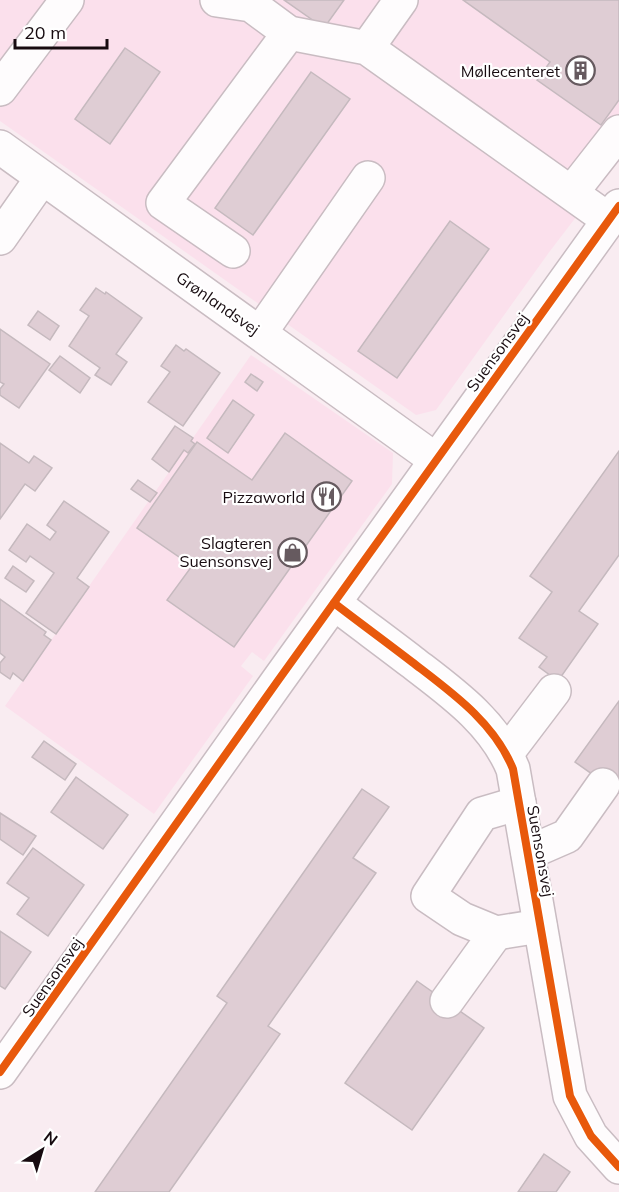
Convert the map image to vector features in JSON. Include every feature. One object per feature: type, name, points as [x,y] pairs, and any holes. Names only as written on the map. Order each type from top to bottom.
[{"type":"street","points":[[0,89],[67,0]]},
{"type":"street","points":[[217,0],[250,5],[289,33],[367,48],[572,192],[614,212]]},
{"type":"street","points":[[367,48],[401,0]]},
{"type":"street","points":[[233,251],[163,203],[289,33]]},
{"type":"street","points":[[572,192],[619,132]]},
{"type":"street","name":"Grønlandsvej","points":[[0,147],[436,460]]},
{"type":"street","points":[[0,238],[42,178]]},
{"type":"street","points":[[260,333],[368,178]]},
{"type":"street","name":"Suensonsvej","points":[[0,1072],[614,212]]},
{"type":"street","name":"Suensonsvej","points":[[334,603],[458,697],[494,734],[507,753],[513,769],[570,1096],[591,1136],[619,1167]]},
{"type":"street","points":[[507,753],[554,691]]},
{"type":"street","points":[[528,853],[567,836],[603,785]]},
{"type":"street","points":[[519,803],[482,814],[428,896],[462,919],[496,933],[540,926]]},
{"type":"street","points":[[447,1001],[496,933]]},
{"type":"shaded area","points":[[0,0],[619,0],[619,161],[550,251],[436,410],[416,415],[0,121]]},
{"type":"shaded area","points":[[251,355],[393,453],[392,484],[264,661],[252,652],[241,666],[253,676],[154,814],[5,706]]},
{"type":"building","points":[[284,0],[344,0],[324,28]]},
{"type":"building","name":"Møllecenteret","points":[[463,0],[619,0],[619,100],[601,125],[537,80],[550,62]]},
{"type":"building","points":[[125,48],[160,72],[110,144],[75,119]]},
{"type":"building","points":[[311,72],[350,99],[253,235],[215,208]]},
{"type":"building","points":[[450,221],[489,249],[397,378],[358,351]]},
{"type":"building","points":[[96,288],[105,294],[106,292],[142,318],[116,354],[127,362],[111,385],[95,375],[100,368],[69,346],[89,316],[80,310]]},
{"type":"building","points":[[38,311],[59,326],[50,340],[28,325]]},
{"type":"building","points":[[0,329],[50,364],[19,408],[0,395],[0,389],[4,384],[0,382]]},
{"type":"building","points":[[176,345],[184,351],[186,349],[220,373],[183,426],[148,402],[170,372],[161,366]]},
{"type":"building","points":[[60,356],[90,378],[80,393],[49,370]]},
{"type":"building","points":[[251,374],[263,382],[257,391],[245,382]]},
{"type":"building","points":[[233,400],[254,415],[228,453],[207,438]]},
{"type":"building","points":[[175,426],[193,438],[191,441],[195,444],[188,453],[184,450],[169,472],[152,459]]},
{"type":"building","points":[[285,433],[352,481],[234,647],[167,600],[192,566],[137,528],[197,442],[252,480]]},
{"type":"building","points":[[0,443],[29,463],[34,456],[52,468],[35,491],[25,484],[0,519]]},
{"type":"building","points":[[619,451],[619,555],[579,611],[598,624],[558,681],[539,667],[547,657],[519,638],[552,592],[530,576]]},
{"type":"building","points":[[138,480],[157,493],[150,502],[131,489]]},
{"type":"building","points":[[64,501],[109,532],[77,578],[89,587],[56,634],[26,613],[54,573],[30,556],[26,562],[9,550],[27,524],[50,540],[56,532],[47,525]]},
{"type":"building","points":[[13,566],[34,581],[26,592],[5,578]]},
{"type":"building","points":[[0,599],[46,632],[44,635],[51,640],[23,681],[13,673],[10,679],[0,672],[0,663],[5,657],[0,653]]},
{"type":"building","points":[[619,701],[619,793],[575,762]]},
{"type":"building","points":[[44,741],[76,764],[65,780],[32,757]]},
{"type":"building","points":[[76,777],[128,815],[103,849],[51,812]]},
{"type":"building","points":[[362,789],[389,807],[353,858],[376,873],[268,1026],[280,1034],[169,1192],[95,1192],[227,1003],[217,996]]},
{"type":"building","points":[[0,813],[36,836],[23,855],[0,839]]},
{"type":"building","points":[[33,848],[84,885],[48,936],[17,914],[29,898],[7,883]]},
{"type":"building","points":[[0,931],[31,952],[5,989],[0,986]]},
{"type":"building","points":[[417,981],[484,1028],[412,1130],[345,1083]]},
{"type":"building","points":[[544,1154],[570,1172],[556,1192],[518,1192]]},
{"type":"cycle path","points":[[0,1072],[619,206]]},
{"type":"cycle path","points":[[334,603],[427,673],[470,709],[483,722],[505,752],[513,769],[570,1096],[591,1136],[619,1167]]},
{"type":"place","name":"Møllecenteret","points":[[581,71]]},
{"type":"place","name":"Pizzaworld","points":[[326,497]]},
{"type":"place","name":"Slagteren Suensonsvej","points":[[293,552]]}]
